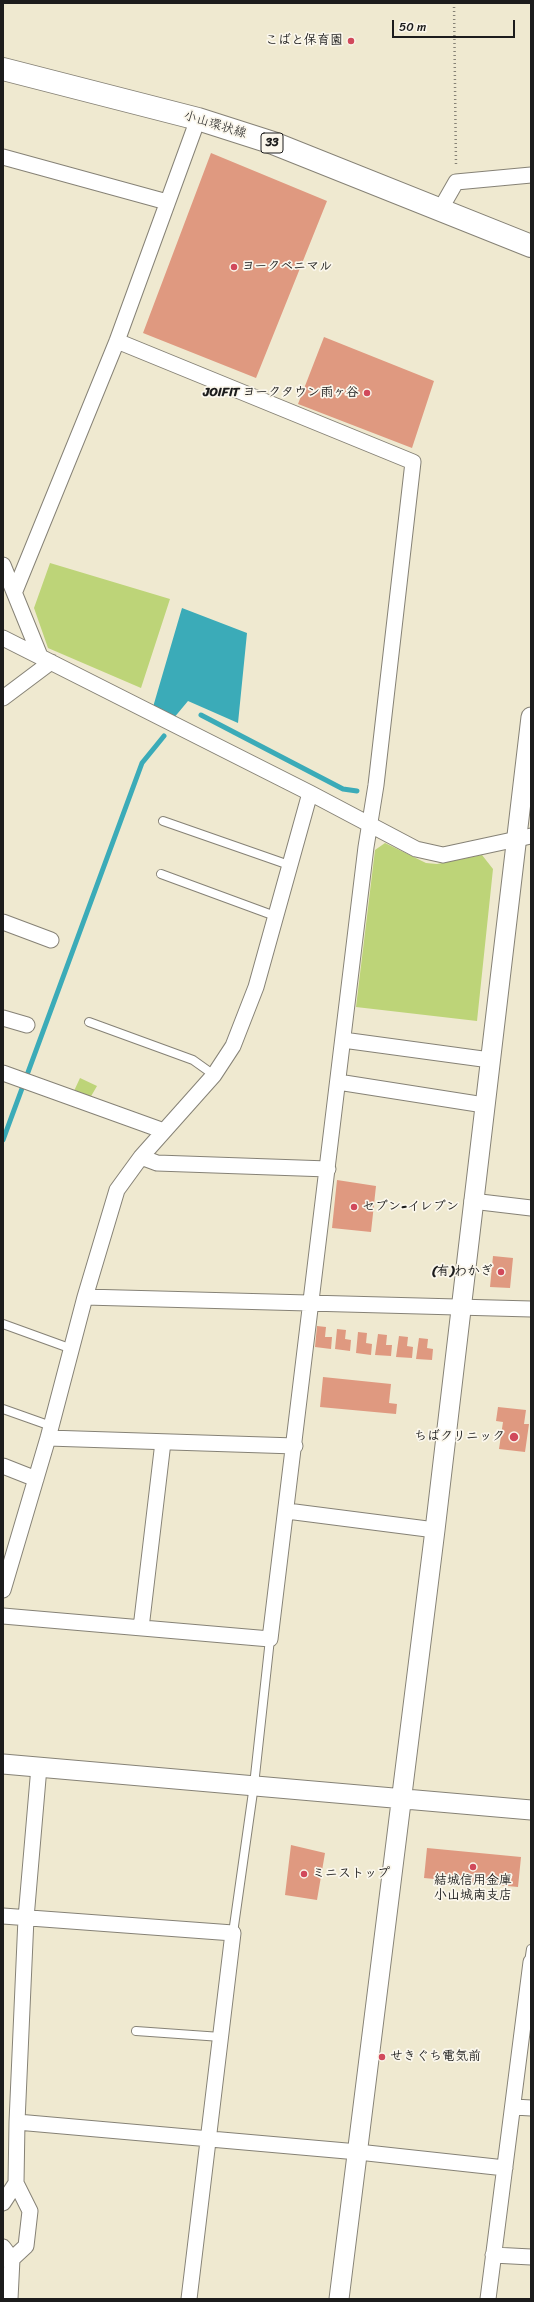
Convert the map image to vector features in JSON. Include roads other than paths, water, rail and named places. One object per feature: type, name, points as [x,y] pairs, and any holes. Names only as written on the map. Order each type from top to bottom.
[{"type":"main road","name":"小山環状線","points":[[3,69],[198,119],[273,143],[531,246]]},
{"type":"street","points":[[15,591],[117,341],[198,119]]},
{"type":"street","points":[[3,157],[167,202]]},
{"type":"street","points":[[440,210],[456,182],[531,175]]},
{"type":"street","points":[[3,1616],[270,1639],[295,1446],[310,1304],[378,770],[412,462],[117,341]]},
{"type":"street","points":[[3,565],[45,659]]},
{"type":"street","points":[[3,638],[310,793],[416,849],[443,855],[524,837]]},
{"type":"street","points":[[3,698],[45,659]]},
{"type":"street","points":[[339,2299],[435,1530],[484,1105],[524,837],[531,717]]},
{"type":"street","points":[[3,1590],[50,1432],[85,1297],[117,1190],[141,1157],[214,1075],[233,1046],[256,987],[310,793]]},
{"type":"street","points":[[3,922],[51,940]]},
{"type":"street","points":[[3,1018],[27,1025]]},
{"type":"street","points":[[343,1040],[490,1060]]},
{"type":"street","points":[[3,1073],[164,1131]]},
{"type":"street","points":[[338,1082],[484,1105]]},
{"type":"street","points":[[141,1157],[157,1163],[328,1169]]},
{"type":"street","points":[[472,1201],[531,1208]]},
{"type":"street","points":[[85,1297],[531,1309]]},
{"type":"street","points":[[50,1432],[163,1442],[295,1446]]},
{"type":"street","points":[[141,1628],[163,1442]]},
{"type":"street","points":[[3,1466],[36,1479]]},
{"type":"street","points":[[287,1511],[435,1530]]},
{"type":"street","points":[[3,1764],[531,1810]]},
{"type":"street","points":[[8,2259],[26,2246],[30,2211],[16,2183],[17,2122],[26,1918],[39,1767]]},
{"type":"street","points":[[3,1916],[233,1933],[189,2299]]},
{"type":"street","points":[[488,2299],[514,2107],[530,1958]]},
{"type":"street","points":[[514,2107],[531,2108]]},
{"type":"street","points":[[17,2122],[358,2152],[505,2168]]},
{"type":"street","points":[[3,2203],[16,2183]]},
{"type":"street","points":[[3,2247],[8,2259],[10,2299]]},
{"type":"street","points":[[494,2255],[531,2257]]},
{"type":"lane","points":[[163,821],[289,866]]},
{"type":"lane","points":[[161,874],[276,916]]},
{"type":"lane","points":[[89,1022],[193,1060],[214,1075]]},
{"type":"lane","points":[[3,1324],[72,1349]]},
{"type":"lane","points":[[3,1410],[50,1432]]},
{"type":"lane","points":[[233,1933],[254,1785],[270,1639]]},
{"type":"lane","points":[[136,2031],[221,2037]]},
{"type":"water","points":[[182,608],[247,633],[238,723],[188,701],[173,719],[153,707]]},
{"type":"waterway","points":[[201,715],[343,789],[357,791]]},
{"type":"waterway","points":[[3,1140],[142,763],[164,736]]},
{"type":"place","name":"こばと保育園","points":[[351,41]]},
{"type":"place","name":"ヨークベニマル","points":[[234,267]]},
{"type":"place","name":"JOIFIT ヨークタウン雨ヶ谷","points":[[367,393]]},
{"type":"place","name":"セブン-イレブン","points":[[354,1207]]},
{"type":"place","name":"(有)わかぎ","points":[[501,1272]]},
{"type":"place","name":"ちばクリニック","points":[[514,1437]]},
{"type":"place","name":"結城信用金庫 小山城南支店","points":[[473,1867]]},
{"type":"place","name":"ミニストップ","points":[[304,1874]]},
{"type":"place","name":"せきぐち電気前","points":[[382,2057]]}]
